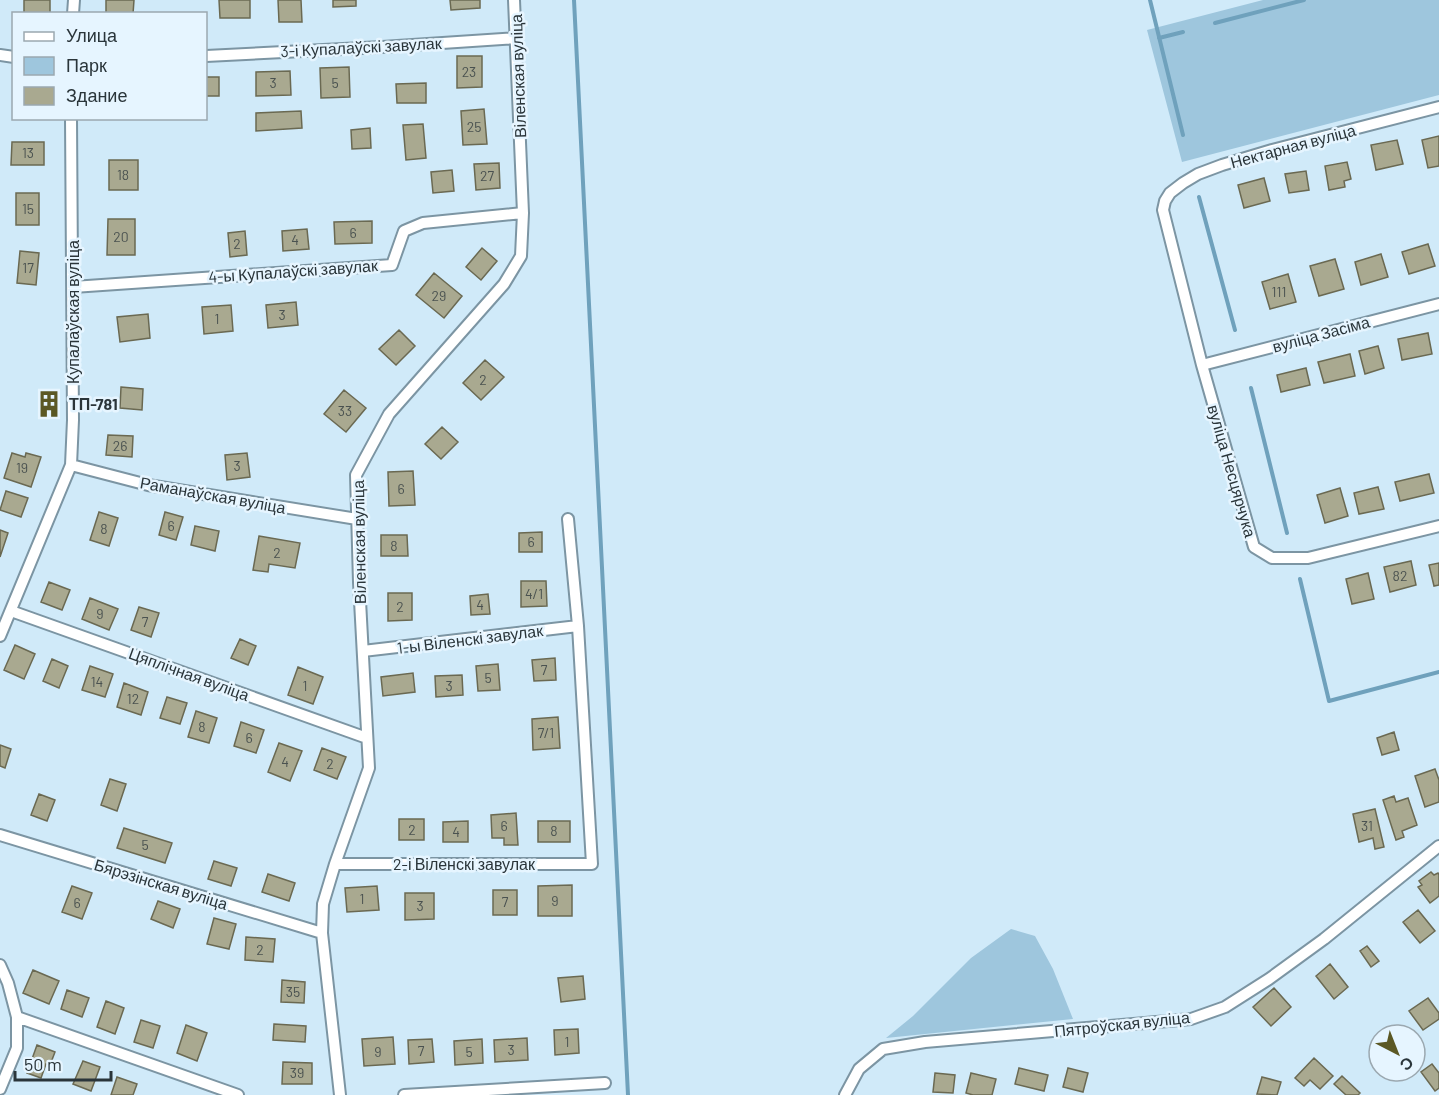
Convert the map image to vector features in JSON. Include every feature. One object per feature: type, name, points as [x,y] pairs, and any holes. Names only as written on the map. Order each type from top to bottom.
[{"type":"street","name":"Віленская вуліца","points":[[340,1095],[322,933],[323,904],[369,768],[356,475],[388,414],[504,284],[521,256],[524,213],[514,0]]},
{"type":"street","name":"3-і Купалаўскі завулак","points":[[207,56],[516,38]]},
{"type":"street","name":"Нектарная вуліца","points":[[1162,210],[1170,193],[1198,174],[1222,165],[1439,107]]},
{"type":"street","name":"Купалаўская вуліца","points":[[0,636],[71,465],[73,287],[71,120]]},
{"type":"street","name":"вуліца Несцярчука","points":[[1162,210],[1202,365],[1254,547],[1272,558],[1308,558],[1439,526]]},
{"type":"street","name":"4-ы Купалаўскі завулак","points":[[73,287],[392,265],[404,231],[423,223],[524,213]]},
{"type":"street","name":"вуліца Засіма","points":[[1202,365],[1439,304]]},
{"type":"street","name":"Раманаўская вуліца","points":[[71,465],[148,486],[357,519]]},
{"type":"street","points":[[568,519],[578,626]]},
{"type":"street","name":"Цяплічная вуліца","points":[[11,611],[367,738]]},
{"type":"street","name":"1-ы Віленскі завулак","points":[[363,651],[578,626]]},
{"type":"street","name":"2-і Віленскі завулак","points":[[335,864],[592,864],[578,626]]},
{"type":"street","name":"Бярэзінская вуліца","points":[[0,835],[322,933]]},
{"type":"street","name":"Пятроўская вуліца","points":[[845,1095],[859,1069],[883,1049],[925,1042],[1191,1019],[1225,1007],[1269,979],[1324,939],[1439,846]]},
{"type":"street","points":[[0,965],[16,1017],[17,1048],[0,1089]]},
{"type":"street","points":[[16,1017],[238,1095]]},
{"type":"street","points":[[404,1095],[605,1083]]},
{"type":"green space","points":[[1263,0],[1439,0],[1439,95],[1182,162],[1147,30]]},
{"type":"green space","points":[[1011,929],[1035,936],[1053,969],[1073,1019],[886,1038],[913,1016],[971,958]]},
{"type":"building","points":[[24,0],[50,0],[50,12],[24,12]]},
{"type":"building","points":[[106,0],[134,0],[133,12],[106,12]]},
{"type":"building","points":[[219,0],[250,0],[250,18],[220,18]]},
{"type":"building","points":[[278,0],[301,0],[302,22],[279,22]]},
{"type":"building","points":[[333,0],[356,0],[356,6],[333,7]]},
{"type":"building","points":[[450,0],[480,0],[480,8],[451,10]]},
{"type":"building","points":[[457,56],[482,56],[482,87],[457,88]]},
{"type":"building","points":[[349,67],[350,97],[321,98],[320,68]]},
{"type":"building","points":[[290,71],[291,95],[256,96],[256,72]]},
{"type":"building","points":[[207,77],[219,77],[219,96],[207,96]]},
{"type":"building","points":[[426,83],[426,103],[397,103],[396,84]]},
{"type":"building","points":[[484,109],[487,144],[463,145],[461,111]]},
{"type":"building","points":[[301,111],[302,128],[256,131],[256,113]]},
{"type":"building","points":[[423,124],[426,158],[406,160],[403,125]]},
{"type":"building","points":[[370,128],[371,148],[352,149],[351,130]]},
{"type":"building","points":[[1439,136],[1439,166],[1428,168],[1422,140]]},
{"type":"building","points":[[1397,140],[1403,164],[1376,170],[1371,145]]},
{"type":"building","points":[[12,142],[44,142],[44,165],[11,165]]},
{"type":"building","points":[[109,160],[138,160],[138,190],[109,190]]},
{"type":"building","points":[[1347,162],[1351,179],[1344,181],[1345,187],[1329,190],[1325,166]]},
{"type":"building","points":[[499,163],[500,188],[476,190],[474,164]]},
{"type":"building","points":[[452,170],[454,191],[433,193],[431,172]]},
{"type":"building","points":[[1306,171],[1309,190],[1289,193],[1285,174]]},
{"type":"building","points":[[1264,178],[1270,201],[1244,208],[1238,185]]},
{"type":"building","points":[[16,193],[39,193],[39,225],[16,225]]},
{"type":"building","points":[[108,219],[135,219],[135,255],[107,255]]},
{"type":"building","points":[[372,221],[372,243],[335,244],[334,222]]},
{"type":"building","points":[[307,229],[309,249],[283,251],[282,231]]},
{"type":"building","points":[[245,231],[247,255],[230,257],[228,233]]},
{"type":"building","points":[[1428,244],[1435,266],[1409,274],[1402,252]]},
{"type":"building","points":[[482,248],[497,261],[481,280],[466,267]]},
{"type":"building","points":[[20,251],[39,253],[36,285],[17,283]]},
{"type":"building","points":[[1381,254],[1388,277],[1361,285],[1355,262]]},
{"type":"building","points":[[1335,259],[1344,289],[1319,296],[1310,266]]},
{"type":"building","points":[[434,273],[462,296],[444,318],[416,295]]},
{"type":"building","points":[[1288,274],[1296,302],[1270,309],[1262,282]]},
{"type":"building","points":[[296,302],[298,325],[268,328],[266,305]]},
{"type":"building","points":[[231,305],[233,331],[204,334],[202,307]]},
{"type":"building","points":[[148,314],[150,338],[120,342],[117,317]]},
{"type":"building","points":[[399,330],[415,346],[396,365],[379,349]]},
{"type":"building","points":[[1428,333],[1432,354],[1402,360],[1398,339]]},
{"type":"building","points":[[1378,346],[1384,368],[1365,374],[1359,351]]},
{"type":"building","points":[[1350,354],[1355,376],[1324,383],[1318,362]]},
{"type":"building","points":[[485,360],[504,377],[481,400],[463,383]]},
{"type":"building","points":[[1306,368],[1310,385],[1281,392],[1277,375]]},
{"type":"building","points":[[121,387],[143,389],[142,410],[120,408]]},
{"type":"building","points":[[344,390],[366,408],[346,432],[324,414]]},
{"type":"building","name":"ТП-781","points":[[43,396],[56,398],[55,411],[41,409]]},
{"type":"building","points":[[442,427],[458,442],[441,459],[425,444]]},
{"type":"building","points":[[108,435],[133,436],[132,457],[106,455]]},
{"type":"building","points":[[12,453],[25,457],[26,453],[41,457],[31,487],[4,478]]},
{"type":"building","points":[[247,453],[250,477],[227,480],[225,455]]},
{"type":"building","points":[[413,471],[415,505],[389,506],[388,472]]},
{"type":"building","points":[[1429,474],[1434,493],[1400,501],[1395,482]]},
{"type":"building","points":[[1378,487],[1384,509],[1359,514],[1354,493]]},
{"type":"building","points":[[1340,488],[1348,516],[1325,523],[1317,495]]},
{"type":"building","points":[[6,491],[28,498],[21,517],[0,510]]},
{"type":"building","points":[[99,512],[118,518],[109,546],[90,540]]},
{"type":"building","points":[[165,512],[183,517],[176,540],[159,535]]},
{"type":"building","points":[[195,526],[219,531],[215,551],[191,545]]},
{"type":"building","points":[[0,530],[8,533],[0,557]]},
{"type":"building","points":[[542,532],[542,552],[519,552],[519,533]]},
{"type":"building","points":[[381,535],[407,535],[408,556],[381,556]]},
{"type":"building","points":[[259,536],[300,543],[295,568],[269,564],[268,572],[253,570]]},
{"type":"building","points":[[1411,561],[1416,585],[1390,592],[1384,567]]},
{"type":"building","points":[[1439,563],[1439,585],[1434,586],[1429,565]]},
{"type":"building","points":[[1368,573],[1374,599],[1352,604],[1346,579]]},
{"type":"building","points":[[521,581],[546,581],[547,606],[521,607]]},
{"type":"building","points":[[49,582],[70,590],[62,610],[41,602]]},
{"type":"building","points":[[388,593],[412,593],[412,620],[388,621]]},
{"type":"building","points":[[488,594],[490,614],[471,615],[470,596]]},
{"type":"building","points":[[90,598],[118,609],[109,630],[82,619]]},
{"type":"building","points":[[139,607],[159,613],[151,637],[131,630]]},
{"type":"building","points":[[240,639],[256,646],[248,665],[231,658]]},
{"type":"building","points":[[15,645],[35,654],[24,679],[4,670]]},
{"type":"building","points":[[555,658],[556,680],[534,681],[532,660]]},
{"type":"building","points":[[52,659],[68,666],[59,688],[43,681]]},
{"type":"building","points":[[498,664],[500,690],[478,691],[476,666]]},
{"type":"building","points":[[90,666],[113,674],[105,697],[82,690]]},
{"type":"building","points":[[298,667],[323,677],[313,704],[288,695]]},
{"type":"building","points":[[413,673],[415,692],[383,696],[381,677]]},
{"type":"building","points":[[462,675],[463,695],[436,697],[435,676]]},
{"type":"building","points":[[124,683],[148,692],[141,715],[117,707]]},
{"type":"building","points":[[167,697],[187,703],[180,724],[160,718]]},
{"type":"building","points":[[196,711],[217,718],[209,743],[188,737]]},
{"type":"building","points":[[558,717],[560,748],[533,750],[532,719]]},
{"type":"building","points":[[241,722],[264,730],[256,753],[234,746]]},
{"type":"building","points":[[1394,732],[1399,750],[1382,755],[1377,738]]},
{"type":"building","points":[[279,743],[302,751],[290,781],[268,772]]},
{"type":"building","points":[[0,745],[11,749],[5,768],[0,766]]},
{"type":"building","points":[[322,748],[346,757],[337,779],[314,770]]},
{"type":"building","points":[[1435,769],[1439,780],[1439,802],[1425,807],[1415,776]]},
{"type":"building","points":[[110,779],[126,784],[117,811],[101,805]]},
{"type":"building","points":[[39,794],[55,800],[47,821],[31,815]]},
{"type":"building","points":[[1394,796],[1396,802],[1408,798],[1417,825],[1402,831],[1404,837],[1396,840],[1383,800]]},
{"type":"building","points":[[1375,809],[1384,847],[1375,849],[1373,838],[1359,842],[1353,814]]},
{"type":"building","points":[[516,813],[518,845],[504,845],[504,838],[492,838],[491,815]]},
{"type":"building","points":[[399,819],[424,819],[424,840],[399,840]]},
{"type":"building","points":[[468,821],[468,842],[443,842],[443,822]]},
{"type":"building","points":[[538,821],[570,821],[570,842],[538,842]]},
{"type":"building","points":[[124,828],[172,843],[165,863],[117,848]]},
{"type":"building","points":[[214,861],[237,868],[231,886],[208,879]]},
{"type":"building","points":[[1431,872],[1439,875],[1439,896],[1430,903],[1418,887],[1422,885],[1419,881]]},
{"type":"building","points":[[268,874],[295,883],[289,901],[262,892]]},
{"type":"building","points":[[572,885],[572,916],[538,916],[538,886]]},
{"type":"building","points":[[72,886],[92,893],[82,919],[62,912]]},
{"type":"building","points":[[377,886],[379,910],[347,912],[345,888]]},
{"type":"building","points":[[493,890],[517,890],[517,915],[493,915]]},
{"type":"building","points":[[405,893],[434,893],[434,919],[405,920]]},
{"type":"building","points":[[158,901],[180,909],[173,928],[151,919]]},
{"type":"building","points":[[1418,910],[1435,931],[1420,943],[1403,922]]},
{"type":"building","points":[[214,918],[236,924],[229,949],[207,944]]},
{"type":"building","points":[[246,937],[275,939],[273,962],[245,960]]},
{"type":"building","points":[[1367,946],[1379,961],[1371,967],[1360,951]]},
{"type":"building","points":[[1330,964],[1348,987],[1334,999],[1316,976]]},
{"type":"building","points":[[33,970],[59,981],[49,1004],[23,993]]},
{"type":"building","points":[[583,976],[585,999],[561,1002],[558,978]]},
{"type":"building","points":[[282,980],[305,982],[304,1003],[281,1002]]},
{"type":"building","points":[[1274,988],[1291,1007],[1271,1026],[1253,1007]]},
{"type":"building","points":[[67,990],[89,998],[82,1017],[61,1009]]},
{"type":"building","points":[[1428,998],[1439,1013],[1439,1019],[1427,1027],[1427,1023],[1418,1023],[1409,1011]]},
{"type":"building","points":[[106,1001],[124,1008],[115,1034],[97,1027]]},
{"type":"building","points":[[141,1020],[160,1026],[153,1048],[134,1042]]},
{"type":"building","points":[[274,1024],[306,1026],[305,1042],[273,1040]]},
{"type":"building","points":[[186,1025],[207,1033],[197,1061],[177,1053]]},
{"type":"building","points":[[578,1029],[579,1053],[555,1055],[554,1030]]},
{"type":"building","points":[[393,1037],[395,1064],[364,1066],[362,1039]]},
{"type":"building","points":[[527,1038],[528,1060],[495,1062],[494,1040]]},
{"type":"building","points":[[432,1039],[434,1062],[409,1064],[408,1040]]},
{"type":"building","points":[[482,1039],[483,1063],[455,1065],[454,1041]]},
{"type":"building","points":[[37,1045],[55,1052],[50,1065],[46,1064],[41,1078],[27,1073]]},
{"type":"building","points":[[1314,1058],[1333,1076],[1320,1089],[1310,1080],[1304,1086],[1295,1078]]},
{"type":"building","points":[[83,1061],[100,1067],[91,1091],[73,1084]]},
{"type":"building","points":[[283,1062],[312,1063],[312,1084],[282,1084]]},
{"type":"building","points":[[1432,1064],[1439,1073],[1439,1088],[1435,1091],[1427,1080],[1427,1068]]},
{"type":"building","points":[[1019,1068],[1048,1075],[1044,1091],[1015,1084]]},
{"type":"building","points":[[1068,1068],[1088,1073],[1083,1092],[1063,1087]]},
{"type":"building","points":[[935,1073],[955,1075],[953,1093],[933,1092]]},
{"type":"building","points":[[971,1073],[996,1079],[992,1095],[966,1093]]},
{"type":"building","points":[[1342,1076],[1360,1093],[1358,1095],[1346,1095],[1334,1084]]},
{"type":"building","points":[[117,1077],[137,1084],[133,1095],[111,1095]]},
{"type":"building","points":[[1262,1077],[1281,1082],[1277,1095],[1257,1094]]},
{"type":"waterway","points":[[574,0],[628,1095]]},
{"type":"waterway","points":[[1150,0],[1183,135]]},
{"type":"waterway","points":[[1215,23],[1304,0]]},
{"type":"waterway","points":[[1159,38],[1183,32]]},
{"type":"waterway","points":[[1199,197],[1235,330]]},
{"type":"waterway","points":[[1251,388],[1287,533]]},
{"type":"waterway","points":[[1300,579],[1329,701],[1439,672]]},
{"type":"place","name":"ТП-781","points":[[49,404]]}]
